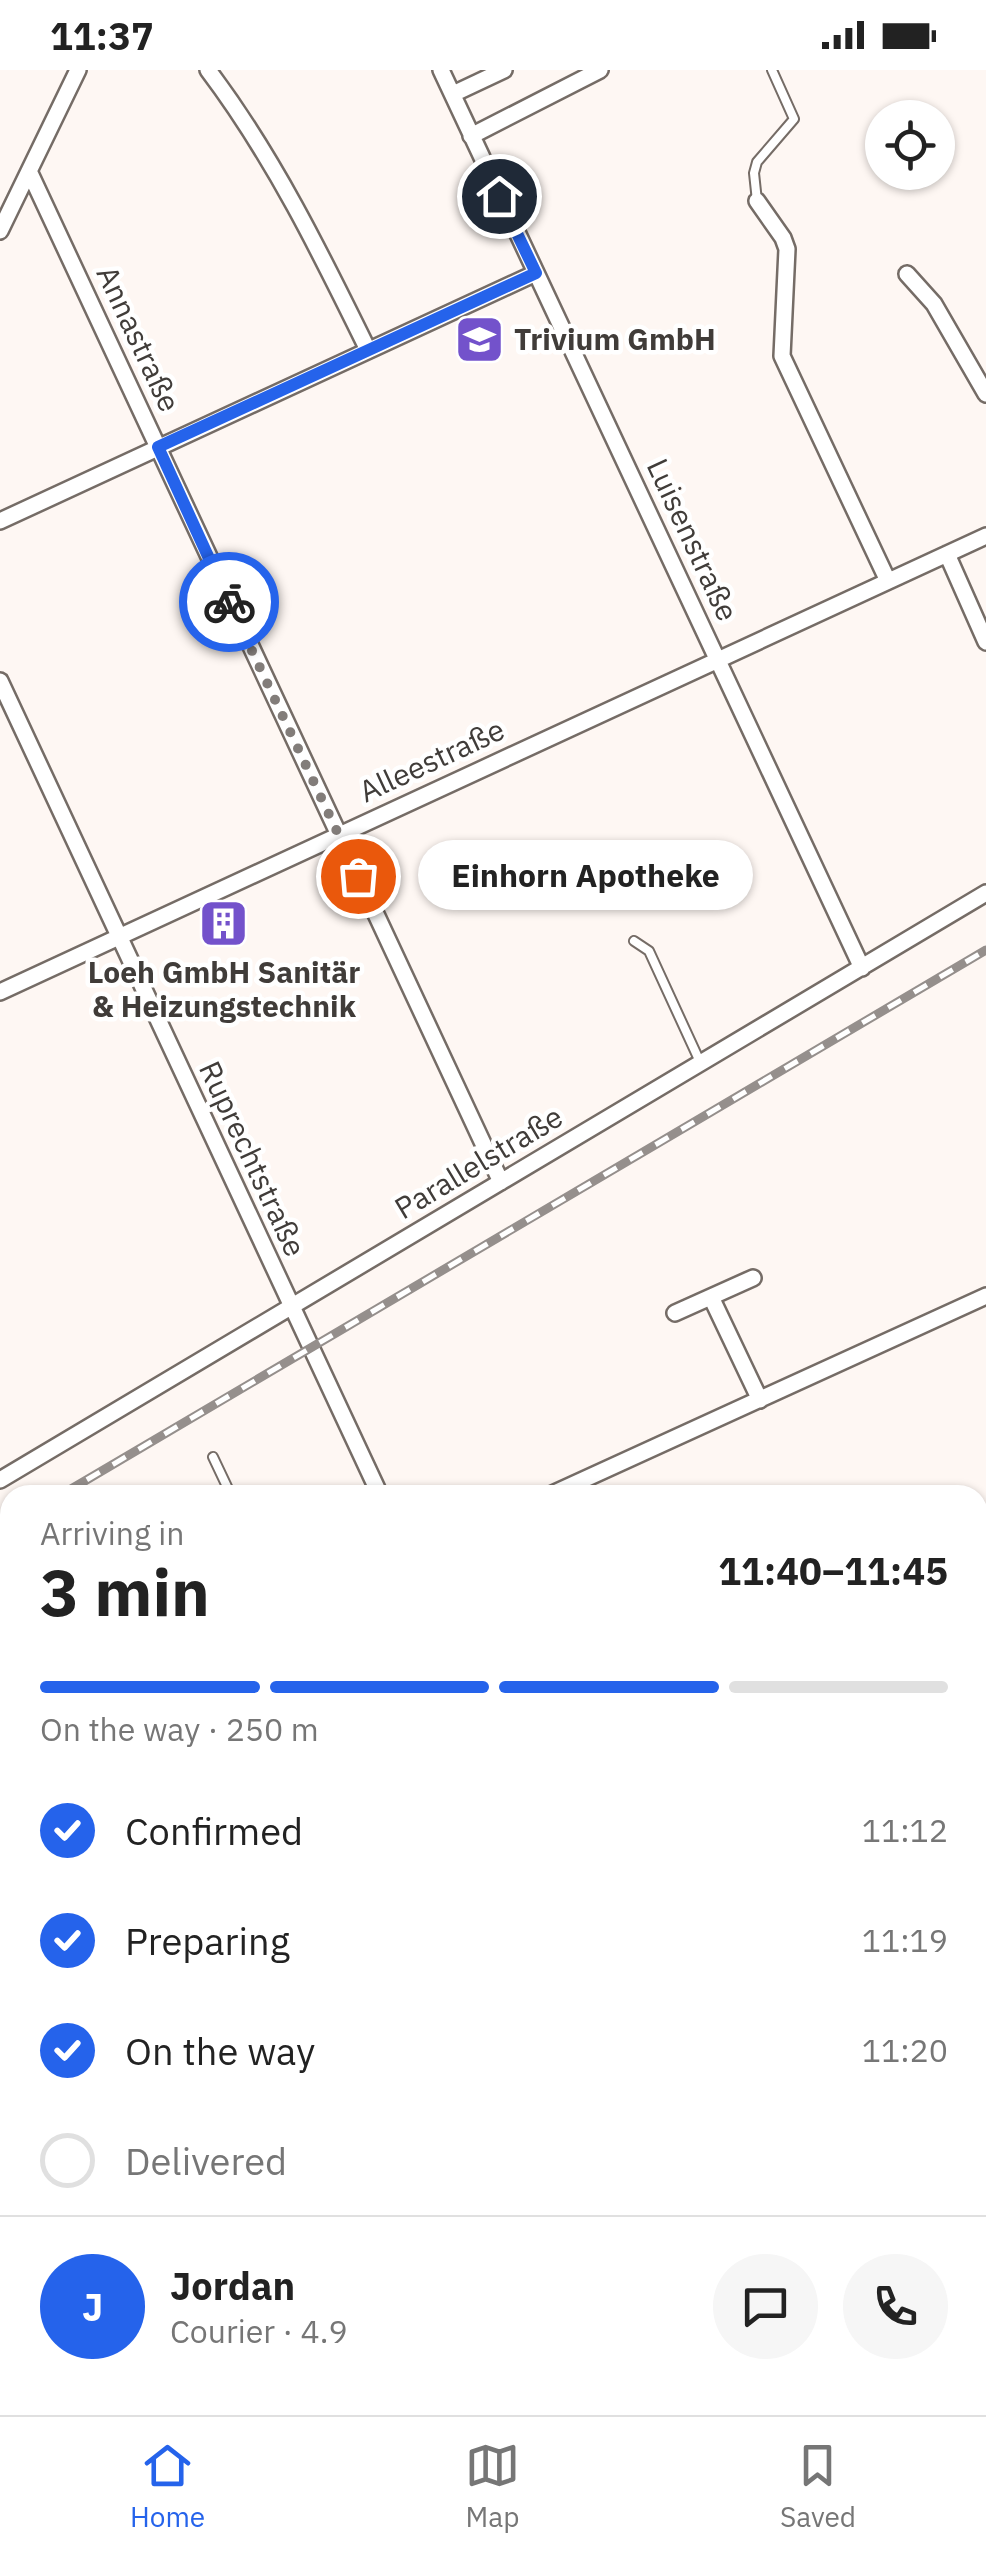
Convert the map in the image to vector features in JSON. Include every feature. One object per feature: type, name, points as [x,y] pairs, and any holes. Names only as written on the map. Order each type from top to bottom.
[{"type":"street","points":[[0,232],[78,70]]},
{"type":"street","points":[[208,70],[280,180],[368,350]]},
{"type":"street","name":"Luisenstraße","points":[[441,70],[862,968]]},
{"type":"street","points":[[452,94],[504,70]]},
{"type":"street","points":[[471,136],[600,70]]},
{"type":"street","name":"Annastraße","points":[[29,171],[501,1182]]},
{"type":"street","points":[[757,201],[787,248],[782,356],[888,581]]},
{"type":"street","points":[[0,521],[536,273]]},
{"type":"street","points":[[907,274],[934,304],[986,394]]},
{"type":"street","name":"Alleestraße","points":[[0,992],[986,536]]},
{"type":"street","points":[[946,554],[986,642]]},
{"type":"street","name":"Ruprechtstraße","points":[[0,681],[375,1485]]},
{"type":"street","name":"Parallelstraße","points":[[0,1480],[986,894]]},
{"type":"street","points":[[675,1313],[753,1278]]},
{"type":"street","points":[[572,1485],[986,1296]]},
{"type":"street","points":[[711,1297],[760,1400]]},
{"type":"lane","points":[[757,201],[757,162],[794,117],[772,70]]},
{"type":"lane","points":[[634,941],[649,951],[701,1064]]},
{"type":"lane","points":[[212,1457],[227,1485]]},
{"type":"railway","points":[[78,1485],[986,950]]},
{"type":"way so far","points":[[229,602],[358,876]]},
{"type":"place","name":"Trivium GmbH","points":[[479,340]]},
{"type":"place","name":"Einhorn Apotheke","points":[[358,876]]},
{"type":"place","name":"Loeh GmbH Sanitär & Heizungstechnik","points":[[224,924]]},
{"type":"route","points":[[229,602],[158,447],[536,273],[499,196]]}]
